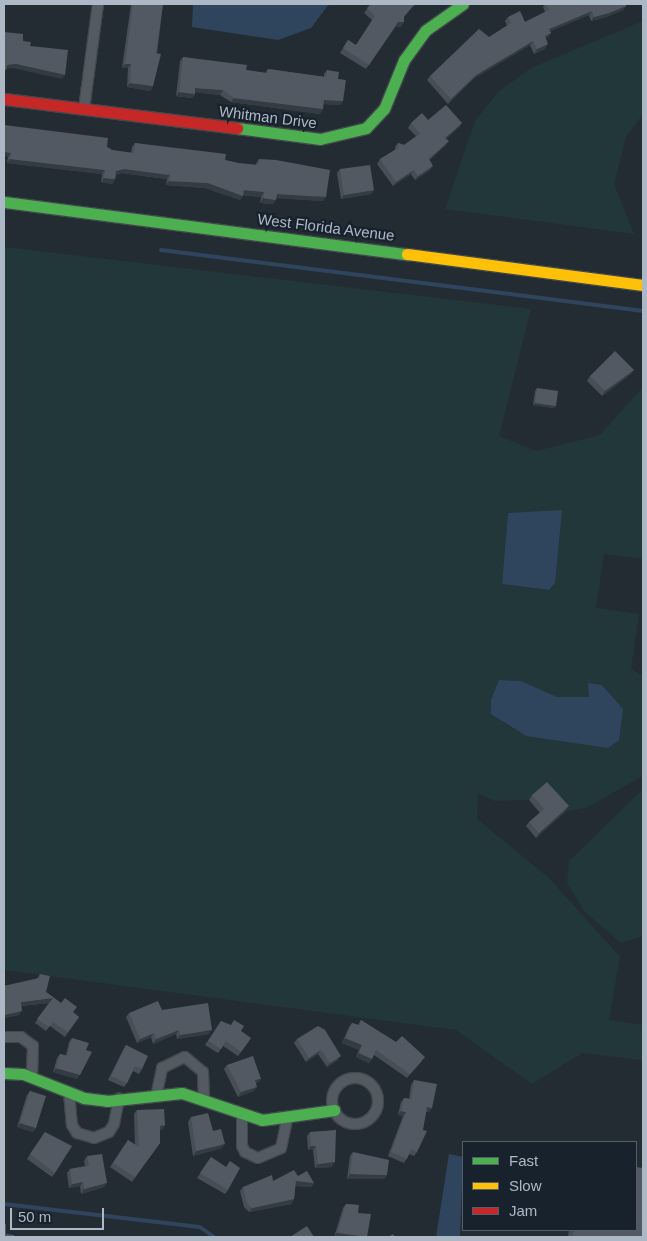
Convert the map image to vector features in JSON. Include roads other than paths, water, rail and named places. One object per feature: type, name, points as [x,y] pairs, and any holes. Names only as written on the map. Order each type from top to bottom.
[{"type":"street","points":[[84,109],[98,4]]},
{"type":"street","name":"Whitman Drive","points":[[4,99],[320,139],[346,136],[366,128],[384,109],[404,60],[426,30],[462,4]]},
{"type":"street","name":"West Florida Avenue","points":[[4,202],[643,285]]},
{"type":"street","points":[[4,1037],[21,1037],[33,1046],[32,1077]]},
{"type":"street","points":[[157,1092],[162,1068],[185,1057],[203,1072],[204,1100]]},
{"type":"street","points":[[4,1073],[32,1077],[69,1092],[107,1101],[157,1092],[182,1093],[242,1115],[287,1120],[334,1110]]},
{"type":"street","points":[[348,1079],[364,1080],[376,1092],[376,1109],[365,1121],[345,1121],[334,1110],[333,1093],[348,1079]]},
{"type":"street","points":[[69,1092],[72,1125],[77,1133],[94,1138],[109,1132],[114,1124],[118,1098]]},
{"type":"street","points":[[242,1115],[245,1152],[258,1158],[281,1148],[287,1120]]},
{"type":"water","points":[[193,4],[329,4],[311,28],[278,40],[192,27]]},
{"type":"water","points":[[562,510],[555,583],[549,590],[502,584],[508,513]]},
{"type":"water","points":[[499,680],[521,681],[557,697],[589,697],[588,683],[602,685],[623,709],[619,740],[608,748],[526,736],[491,714],[491,700]]},
{"type":"water","points":[[449,1154],[462,1157],[460,1237],[436,1237]]},
{"type":"waterway","points":[[161,250],[643,311]]},
{"type":"waterway","points":[[4,1204],[200,1227],[214,1237]]}]
